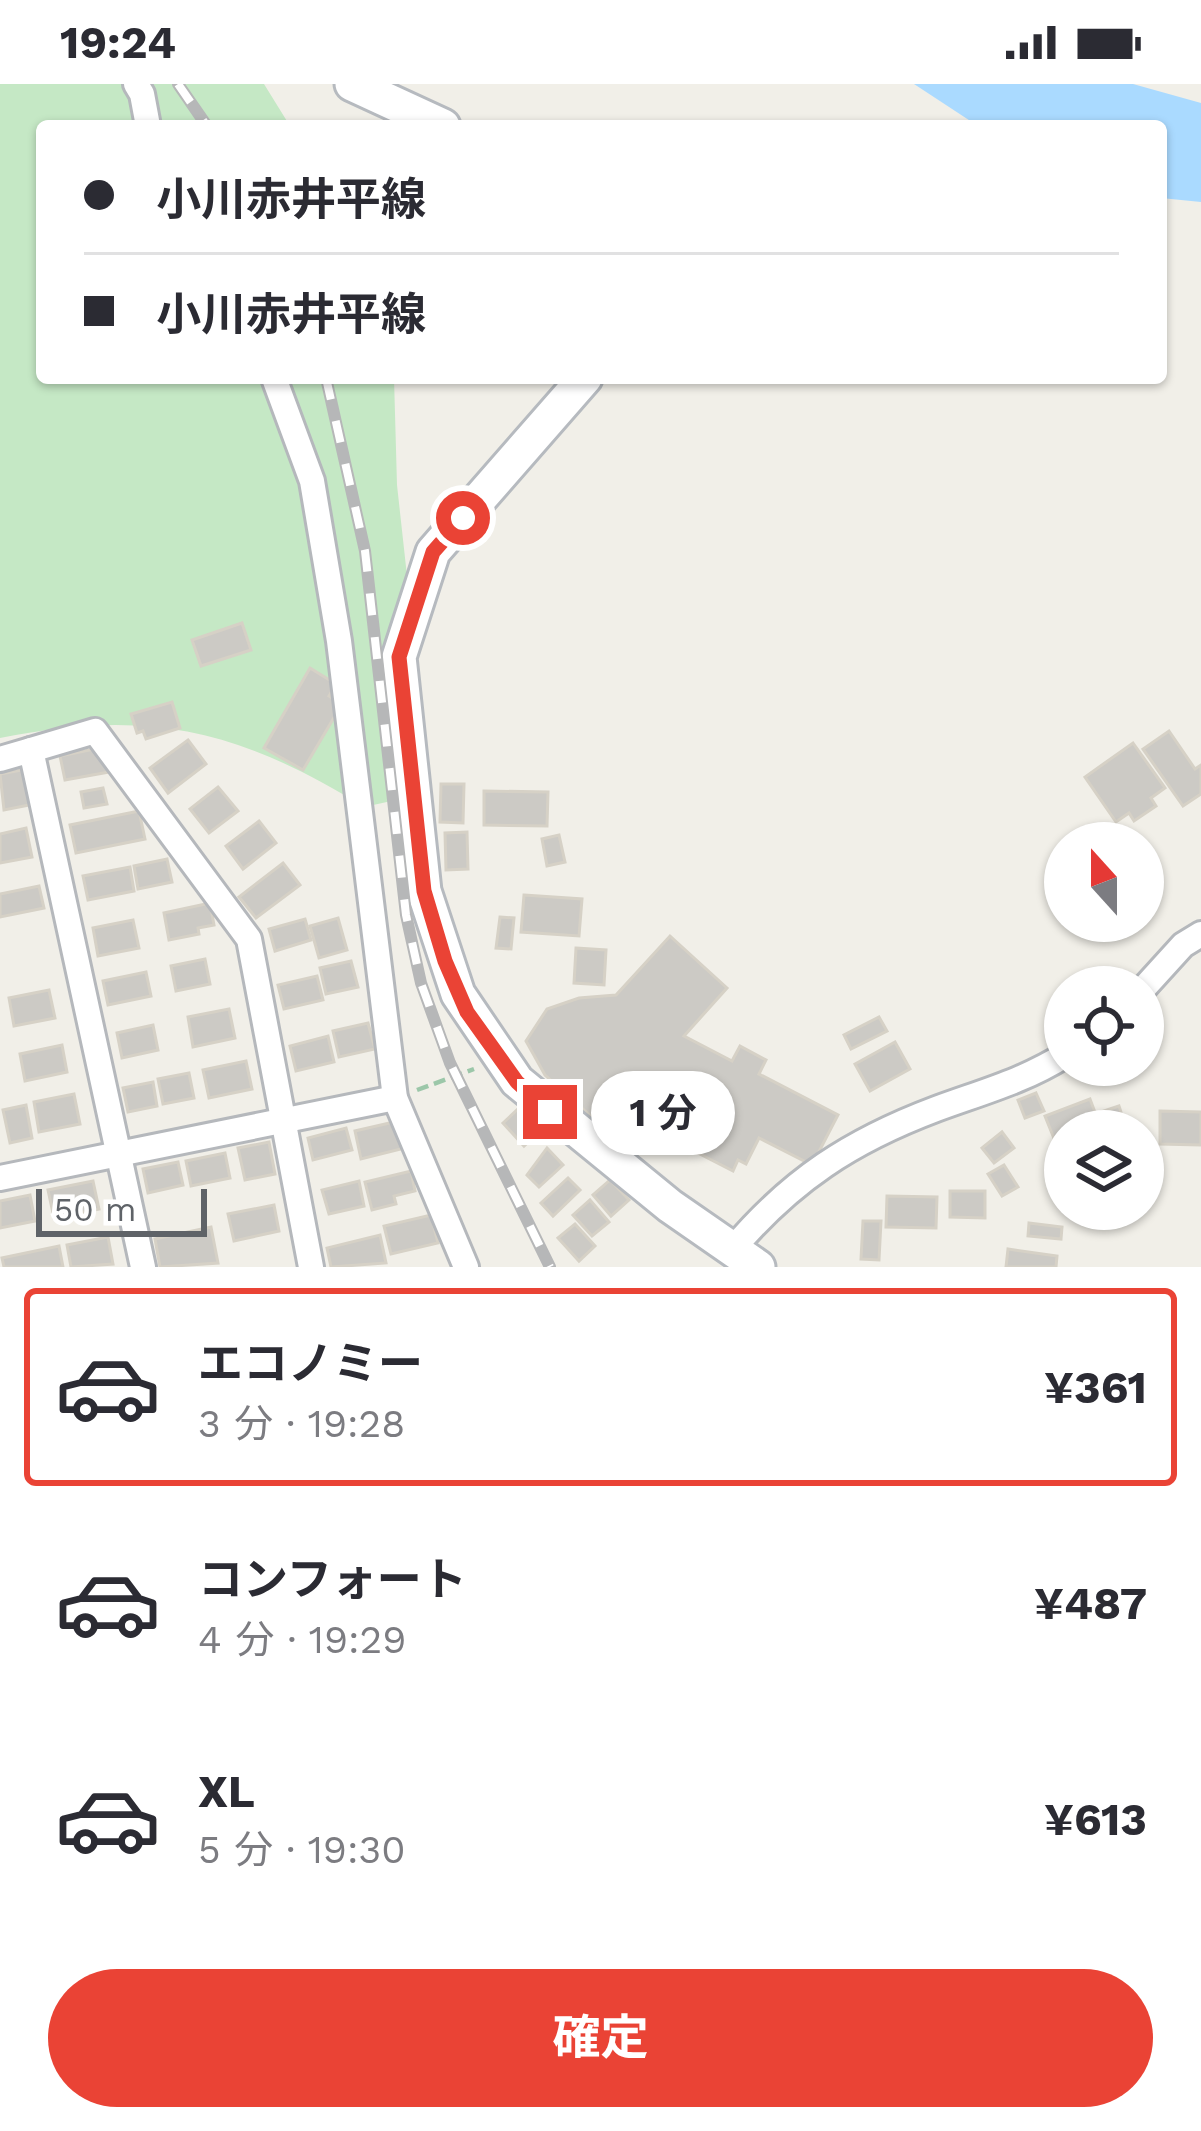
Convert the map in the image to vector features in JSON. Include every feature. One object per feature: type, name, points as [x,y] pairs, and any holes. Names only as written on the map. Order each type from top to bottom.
[{"type":"main road","points":[[352,84],[430,120]]},
{"type":"main road","points":[[579,384],[433,552],[399,657],[424,891],[458,994],[500,1060],[550,1112],[745,1258]]},
{"type":"street","points":[[136,84],[147,120]]},
{"type":"street","points":[[276,384],[312,482],[339,641],[395,1098],[466,1267]]},
{"type":"street","points":[[0,758],[95,730],[249,939],[311,1267]]},
{"type":"street","points":[[31,750],[142,1267]]},
{"type":"street","points":[[1164,966],[1201,934]]},
{"type":"street","points":[[745,1258],[770,1204],[854,1144],[1044,1068]]},
{"type":"street","points":[[0,1178],[395,1098]]},
{"type":"path","points":[[395,1098],[500,1060]]},
{"type":"green space","points":[[0,84],[264,84],[286,120],[36,120],[36,384],[394,384],[397,485],[408,585],[411,777],[396,800],[364,807],[275,759],[190,732],[101,725],[0,738]]},
{"type":"water","points":[[914,84],[1133,84],[1201,103],[1201,202],[1167,199],[1167,120],[969,120]]},
{"type":"building","points":[[242,623],[251,650],[201,666],[192,640]]},
{"type":"building","points":[[310,668],[336,684],[329,696],[342,704],[303,770],[264,748]]},
{"type":"building","points":[[172,702],[180,728],[146,739],[143,731],[137,733],[131,714]]},
{"type":"building","points":[[1169,731],[1195,769],[1201,765],[1201,794],[1183,806],[1143,749]]},
{"type":"building","points":[[188,740],[206,764],[168,793],[150,768]]},
{"type":"building","points":[[1133,743],[1165,788],[1151,798],[1156,806],[1134,821],[1129,813],[1116,822],[1085,777]]},
{"type":"building","points":[[104,747],[109,772],[65,780],[60,756]]},
{"type":"building","points":[[27,769],[34,804],[4,810],[0,774]]},
{"type":"building","points":[[441,784],[464,784],[463,823],[440,822]]},
{"type":"building","points":[[218,787],[238,811],[209,833],[190,809]]},
{"type":"building","points":[[103,788],[107,804],[84,808],[81,792]]},
{"type":"building","points":[[484,791],[548,792],[547,826],[484,825]]},
{"type":"building","points":[[139,811],[145,839],[76,853],[70,825]]},
{"type":"building","points":[[259,821],[276,843],[243,869],[226,846]]},
{"type":"building","points":[[26,828],[32,857],[0,863],[0,834]]},
{"type":"building","points":[[467,832],[468,869],[446,870],[445,833]]},
{"type":"building","points":[[559,835],[565,862],[547,866],[542,839]]},
{"type":"building","points":[[167,859],[172,882],[138,889],[134,866]]},
{"type":"building","points":[[283,863],[300,885],[256,918],[239,897]]},
{"type":"building","points":[[130,867],[134,891],[88,900],[83,876]]},
{"type":"building","points":[[39,886],[44,908],[0,917],[0,894]]},
{"type":"building","points":[[524,895],[582,899],[579,936],[521,932]]},
{"type":"building","points":[[210,903],[214,925],[198,928],[199,934],[169,940],[164,913]]},
{"type":"building","points":[[500,917],[514,918],[511,949],[496,948]]},
{"type":"building","points":[[338,918],[347,950],[319,958],[310,926]]},
{"type":"building","points":[[305,919],[311,940],[275,951],[269,929]]},
{"type":"building","points":[[133,920],[139,948],[98,956],[93,928]]},
{"type":"building","points":[[670,936],[727,988],[684,1036],[732,1061],[740,1046],[766,1060],[759,1074],[838,1115],[812,1165],[759,1138],[746,1164],[738,1160],[733,1171],[616,1111],[602,1126],[545,1075],[526,1041],[547,1009],[579,998],[616,995]]},
{"type":"building","points":[[576,948],[606,950],[604,985],[574,983]]},
{"type":"building","points":[[205,959],[210,984],[176,991],[171,966]]},
{"type":"building","points":[[351,961],[358,987],[326,994],[320,968]]},
{"type":"building","points":[[146,972],[151,996],[108,1005],[103,981]]},
{"type":"building","points":[[317,976],[323,1000],[284,1009],[278,985]]},
{"type":"building","points":[[49,990],[55,1018],[14,1026],[9,998]]},
{"type":"building","points":[[229,1009],[235,1038],[193,1047],[188,1017]]},
{"type":"building","points":[[879,1017],[887,1031],[851,1049],[844,1035]]},
{"type":"building","points":[[368,1023],[375,1049],[339,1057],[333,1031]]},
{"type":"building","points":[[153,1025],[158,1050],[122,1058],[117,1033]]},
{"type":"building","points":[[328,1036],[334,1062],[296,1071],[290,1046]]},
{"type":"building","points":[[895,1042],[910,1069],[870,1091],[855,1064]]},
{"type":"building","points":[[62,1045],[67,1072],[25,1081],[20,1054]]},
{"type":"building","points":[[246,1061],[252,1089],[209,1098],[203,1070]]},
{"type":"building","points":[[189,1073],[194,1098],[163,1104],[158,1079]]},
{"type":"building","points":[[153,1082],[157,1106],[128,1112],[123,1088]]},
{"type":"building","points":[[1036,1093],[1044,1111],[1025,1118],[1018,1100]]},
{"type":"building","points":[[74,1094],[80,1124],[39,1132],[34,1102]]},
{"type":"building","points":[[1090,1099],[1094,1110],[1061,1110]]},
{"type":"building","points":[[26,1105],[32,1138],[10,1143],[3,1110]]},
{"type":"building","points":[[518,1109],[539,1132],[524,1146],[503,1123]]},
{"type":"building","points":[[1164,1111],[1201,1112],[1201,1145],[1164,1144]]},
{"type":"building","points":[[398,1121],[405,1148],[361,1159],[355,1131]]},
{"type":"building","points":[[346,1128],[352,1150],[313,1160],[308,1138]]},
{"type":"building","points":[[1002,1132],[1014,1148],[994,1163],[982,1148]]},
{"type":"building","points":[[269,1142],[275,1174],[245,1180],[238,1148]]},
{"type":"building","points":[[547,1148],[563,1165],[539,1187],[527,1175]]},
{"type":"building","points":[[225,1153],[230,1178],[191,1186],[186,1161]]},
{"type":"building","points":[[178,1162],[183,1185],[148,1193],[143,1169]]},
{"type":"building","points":[[1004,1165],[1018,1187],[1002,1196],[988,1174]]},
{"type":"building","points":[[411,1171],[415,1191],[394,1196],[396,1204],[372,1210],[365,1182]]},
{"type":"building","points":[[568,1178],[580,1190],[553,1216],[541,1203]]},
{"type":"building","points":[[610,1180],[629,1200],[611,1216],[593,1195]]},
{"type":"building","points":[[93,1181],[99,1209],[54,1218],[48,1190]]},
{"type":"building","points":[[359,1181],[364,1206],[329,1214],[322,1190]]},
{"type":"building","points":[[950,1191],[985,1191],[985,1218],[950,1217]]},
{"type":"building","points":[[30,1195],[35,1221],[0,1228],[0,1201]]},
{"type":"building","points":[[887,1196],[937,1197],[936,1228],[886,1227]]},
{"type":"building","points":[[590,1200],[609,1222],[592,1236],[573,1215]]},
{"type":"building","points":[[274,1205],[279,1231],[234,1241],[228,1214]]},
{"type":"building","points":[[431,1215],[438,1243],[391,1254],[384,1226]]},
{"type":"building","points":[[863,1221],[881,1221],[879,1260],[861,1259]]},
{"type":"building","points":[[1029,1223],[1044,1225],[1044,1230],[1062,1230],[1061,1239],[1028,1236]]},
{"type":"building","points":[[575,1224],[595,1246],[579,1261],[558,1238]]},
{"type":"building","points":[[211,1227],[218,1263],[160,1267],[155,1239]]},
{"type":"building","points":[[380,1235],[386,1263],[331,1267],[327,1248]]},
{"type":"building","points":[[108,1237],[113,1264],[71,1267],[67,1245]]},
{"type":"building","points":[[59,1246],[63,1267],[4,1267],[2,1258]]},
{"type":"building","points":[[1008,1249],[1057,1256],[1056,1267],[1006,1267]]},
{"type":"railway","points":[[178,84],[203,120]]},
{"type":"railway","points":[[327,384],[365,551],[406,915],[421,983],[450,1063],[550,1267]]},
{"type":"route","points":[[463,518],[433,552],[399,657],[424,891],[445,961],[467,1012],[502,1065],[550,1112]]}]
